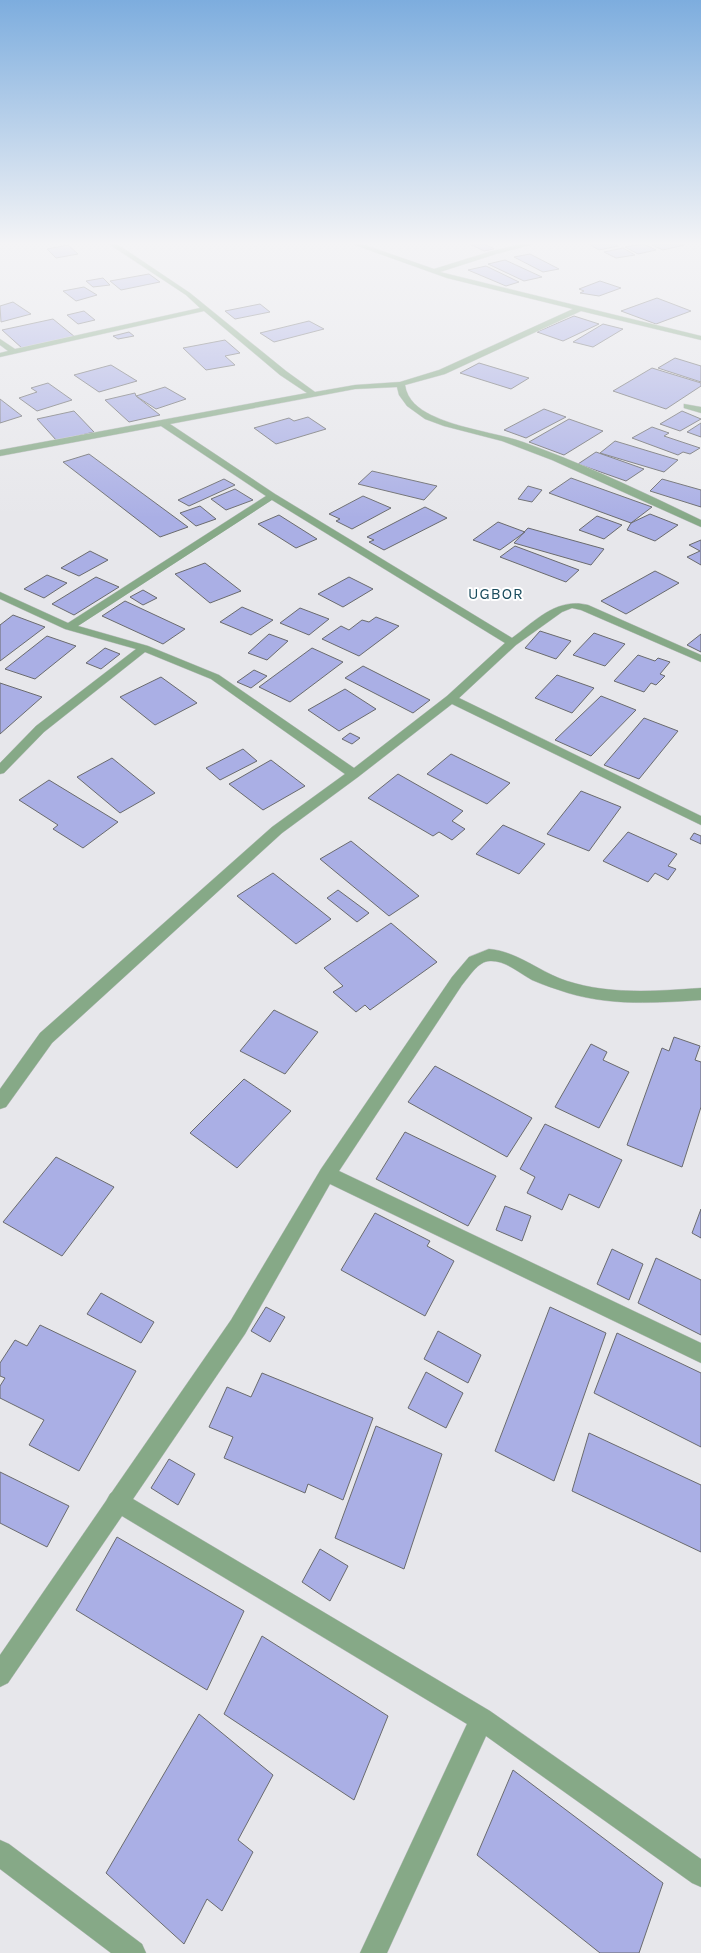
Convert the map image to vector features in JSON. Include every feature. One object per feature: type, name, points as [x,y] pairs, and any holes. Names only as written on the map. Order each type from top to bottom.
[{"type":"street","points":[[0,356],[88,335]]},
{"type":"street","points":[[236,335],[283,373],[313,394]]},
{"type":"street","points":[[0,453],[313,394],[355,387],[401,384],[449,369],[523,335]]},
{"type":"street","points":[[0,341],[14,352]]},
{"type":"street","points":[[401,384],[401,392],[405,399],[414,408],[429,417],[459,428],[504,439],[647,498],[701,524]]},
{"type":"street","points":[[687,406],[701,410]]},
{"type":"street","points":[[161,422],[272,496],[512,643]]},
{"type":"street","points":[[69,627],[272,496]]},
{"type":"street","points":[[0,595],[69,627],[144,648],[215,677],[354,774]]},
{"type":"street","points":[[0,1102],[46,1038],[277,830],[452,699],[512,643],[558,610],[571,605],[584,607],[701,659]]},
{"type":"street","points":[[0,770],[40,730],[144,648]]},
{"type":"street","points":[[452,699],[701,821]]},
{"type":"street","points":[[0,1675],[117,1501],[238,1327],[327,1174],[457,981],[478,958],[491,955],[502,957],[540,976],[571,988],[604,995],[651,997],[701,994]]},
{"type":"street","points":[[327,1174],[701,1353]]},
{"type":"street","points":[[117,1501],[482,1719],[701,1874]]},
{"type":"street","points":[[373,1953],[482,1719]]},
{"type":"street","points":[[0,1853],[132,1953]]},
{"type":"building","points":[[8,335],[73,335],[75,337],[23,349]]},
{"type":"building","points":[[133,335],[134,336],[118,339],[113,336]]},
{"type":"building","points":[[263,335],[300,335],[274,342]]},
{"type":"building","points":[[546,335],[575,335],[563,341]]},
{"type":"building","points":[[584,335],[613,335],[593,347],[573,342]]},
{"type":"building","points":[[225,340],[240,353],[225,356],[235,365],[206,370],[183,348]]},
{"type":"building","points":[[675,358],[701,366],[701,382],[658,368]]},
{"type":"building","points":[[479,363],[529,378],[511,389],[460,373]]},
{"type":"building","points":[[111,365],[137,381],[99,392],[74,375]]},
{"type":"building","points":[[652,368],[701,383],[701,386],[666,409],[613,391]]},
{"type":"building","points":[[48,383],[72,400],[37,411],[19,398],[37,392],[31,388]]},
{"type":"building","points":[[165,387],[186,399],[156,409],[136,396]]},
{"type":"building","points":[[135,393],[136,396],[160,415],[129,422],[105,400]]},
{"type":"building","points":[[0,399],[22,416],[0,423]]},
{"type":"building","points":[[544,409],[566,417],[526,438],[504,430]]},
{"type":"building","points":[[74,411],[94,432],[57,441],[37,419]]},
{"type":"building","points":[[682,411],[701,419],[680,431],[660,424]]},
{"type":"building","points":[[308,417],[326,429],[276,444],[254,428],[289,418],[294,421]]},
{"type":"building","points":[[569,419],[603,431],[564,455],[529,442]]},
{"type":"building","points":[[701,423],[701,437],[687,432]]},
{"type":"building","points":[[652,427],[669,433],[664,436],[700,448],[690,454],[683,452],[678,455],[632,438]]},
{"type":"building","points":[[615,441],[678,460],[664,472],[600,453]]},
{"type":"building","points":[[596,452],[644,469],[626,481],[578,464]]},
{"type":"building","points":[[89,454],[188,527],[160,537],[63,462]]},
{"type":"building","points":[[372,471],[437,486],[424,500],[358,484]]},
{"type":"building","points":[[571,478],[652,507],[631,523],[549,493]]},
{"type":"building","points":[[224,479],[235,485],[189,506],[178,500]]},
{"type":"building","points":[[662,479],[701,490],[701,507],[650,491]]},
{"type":"building","points":[[528,486],[542,490],[532,502],[518,499]]},
{"type":"building","points":[[235,489],[253,500],[226,510],[211,499]]},
{"type":"building","points":[[363,496],[391,508],[352,529],[336,521],[340,519],[329,514]]},
{"type":"building","points":[[200,506],[216,519],[196,526],[180,513]]},
{"type":"building","points":[[425,507],[447,518],[384,550],[369,542],[374,540],[367,537]]},
{"type":"building","points":[[650,514],[678,525],[655,541],[627,530],[631,523]]},
{"type":"building","points":[[279,515],[317,539],[296,548],[258,524]]},
{"type":"building","points":[[597,516],[622,525],[604,539],[579,530]]},
{"type":"building","points":[[498,522],[525,532],[500,550],[473,540]]},
{"type":"building","points":[[528,528],[604,549],[591,565],[514,543]]},
{"type":"building","points":[[701,540],[701,565],[687,557],[700,551],[689,545]]},
{"type":"building","points":[[515,546],[579,570],[566,582],[500,557]]},
{"type":"building","points":[[90,551],[108,560],[79,576],[61,568]]},
{"type":"building","points":[[205,563],[241,591],[210,603],[175,574]]},
{"type":"building","points":[[655,571],[679,583],[626,614],[601,601]]},
{"type":"building","points":[[47,575],[67,583],[44,598],[24,589]]},
{"type":"building","points":[[96,577],[119,587],[74,615],[52,604]]},
{"type":"building","points":[[349,577],[373,589],[343,607],[318,594]]},
{"type":"building","points":[[143,590],[157,598],[143,605],[130,597]]},
{"type":"building","points":[[125,601],[185,629],[163,644],[102,616]]},
{"type":"building","points":[[242,607],[273,620],[251,635],[220,622]]},
{"type":"building","points":[[300,608],[329,619],[309,635],[280,623]]},
{"type":"building","points":[[13,615],[45,627],[0,661],[0,625]]},
{"type":"building","points":[[376,617],[399,626],[359,656],[322,639],[341,626],[349,630],[362,620],[369,622]]},
{"type":"building","points":[[540,631],[571,641],[556,659],[525,648]]},
{"type":"building","points":[[594,633],[625,644],[605,666],[573,655]]},
{"type":"building","points":[[269,634],[288,641],[267,660],[248,653]]},
{"type":"building","points":[[701,634],[701,652],[687,645]]},
{"type":"building","points":[[47,636],[76,646],[35,679],[5,669]]},
{"type":"building","points":[[105,648],[120,654],[101,669],[86,663]]},
{"type":"building","points":[[312,648],[343,662],[290,702],[259,687]]},
{"type":"building","points":[[638,655],[655,661],[658,658],[670,662],[660,674],[665,676],[656,685],[651,683],[644,692],[614,681]]},
{"type":"building","points":[[363,666],[430,700],[413,713],[345,678]]},
{"type":"building","points":[[254,670],[267,676],[251,688],[237,682]]},
{"type":"building","points":[[557,675],[594,688],[572,713],[535,698]]},
{"type":"building","points":[[161,677],[197,703],[155,725],[120,697]]},
{"type":"building","points":[[0,683],[42,697],[0,734]]},
{"type":"building","points":[[345,689],[376,709],[339,731],[308,710]]},
{"type":"building","points":[[601,696],[636,710],[591,756],[555,740]]},
{"type":"building","points":[[644,718],[678,731],[639,779],[604,765]]},
{"type":"building","points":[[350,733],[360,738],[352,744],[342,739]]},
{"type":"building","points":[[243,749],[257,761],[220,780],[206,768]]},
{"type":"building","points":[[451,754],[510,783],[487,804],[427,774]]},
{"type":"building","points":[[112,758],[155,793],[120,813],[77,777]]},
{"type":"building","points":[[271,760],[305,786],[263,810],[229,784]]},
{"type":"building","points":[[398,774],[463,811],[452,821],[465,829],[452,840],[439,832],[433,836],[368,798]]},
{"type":"building","points":[[49,780],[118,822],[83,848],[53,829],[58,825],[19,800]]},
{"type":"building","points":[[581,791],[621,807],[589,851],[547,834]]},
{"type":"building","points":[[503,825],[545,844],[519,874],[476,854]]},
{"type":"building","points":[[628,832],[677,854],[668,866],[676,869],[668,880],[655,873],[648,882],[603,861]]},
{"type":"building","points":[[694,833],[701,836],[701,844],[690,839]]},
{"type":"building","points":[[351,841],[419,896],[389,916],[320,859]]},
{"type":"building","points":[[273,873],[331,919],[296,944],[237,896]]},
{"type":"building","points":[[338,890],[369,913],[357,922],[327,898]]},
{"type":"building","points":[[391,923],[437,962],[370,1010],[365,1005],[356,1012],[333,992],[343,986],[324,968]]},
{"type":"building","points":[[274,1010],[318,1032],[285,1074],[240,1051]]},
{"type":"building","points":[[674,1037],[700,1046],[695,1060],[701,1062],[701,1107],[682,1167],[627,1145],[662,1048],[669,1051]]},
{"type":"building","points":[[591,1044],[607,1052],[603,1060],[629,1072],[599,1128],[555,1107]]},
{"type":"building","points":[[435,1066],[532,1118],[507,1157],[408,1102]]},
{"type":"building","points":[[244,1079],[291,1111],[237,1168],[190,1133]]},
{"type":"building","points":[[545,1124],[622,1160],[599,1208],[569,1194],[562,1210],[527,1193],[535,1177],[520,1169]]},
{"type":"building","points":[[405,1132],[496,1176],[468,1226],[376,1179]]},
{"type":"building","points":[[56,1157],[114,1187],[62,1256],[3,1222]]},
{"type":"building","points":[[505,1206],[531,1216],[522,1241],[496,1230]]},
{"type":"building","points":[[701,1209],[701,1238],[692,1233]]},
{"type":"building","points":[[375,1213],[430,1241],[427,1246],[454,1261],[425,1316],[341,1270]]},
{"type":"building","points":[[612,1249],[643,1264],[629,1300],[597,1284]]},
{"type":"building","points":[[656,1258],[701,1280],[701,1335],[638,1303]]},
{"type":"building","points":[[101,1293],[154,1322],[141,1343],[87,1314]]},
{"type":"building","points":[[266,1307],[285,1317],[270,1342],[251,1331]]},
{"type":"building","points":[[550,1307],[606,1333],[554,1481],[495,1451]]},
{"type":"building","points":[[40,1325],[136,1371],[79,1471],[29,1445],[44,1420],[0,1398],[0,1386],[5,1378],[0,1376],[0,1363],[15,1340],[27,1346]]},
{"type":"building","points":[[438,1331],[481,1355],[468,1383],[424,1359]]},
{"type":"building","points":[[617,1333],[701,1373],[701,1447],[594,1393]]},
{"type":"building","points":[[426,1372],[463,1393],[446,1428],[408,1408]]},
{"type":"building","points":[[262,1373],[373,1418],[343,1500],[308,1484],[305,1493],[224,1458],[233,1437],[209,1427],[227,1387],[251,1397]]},
{"type":"building","points":[[376,1426],[442,1454],[404,1569],[335,1538]]},
{"type":"building","points":[[589,1433],[701,1485],[701,1552],[572,1491]]},
{"type":"building","points":[[169,1459],[195,1474],[178,1505],[151,1488]]},
{"type":"building","points":[[0,1472],[69,1506],[47,1547],[0,1523]]},
{"type":"building","points":[[117,1537],[244,1611],[207,1690],[76,1610]]},
{"type":"building","points":[[320,1549],[348,1566],[330,1601],[302,1582]]},
{"type":"building","points":[[262,1636],[388,1716],[354,1800],[224,1714]]},
{"type":"building","points":[[199,1714],[273,1775],[238,1840],[253,1852],[222,1911],[207,1899],[184,1944],[106,1873]]},
{"type":"building","points":[[513,1770],[663,1883],[639,1953],[600,1953],[477,1855]]},
{"type":"district","name":"UGBOR","points":[[496,593]]}]
